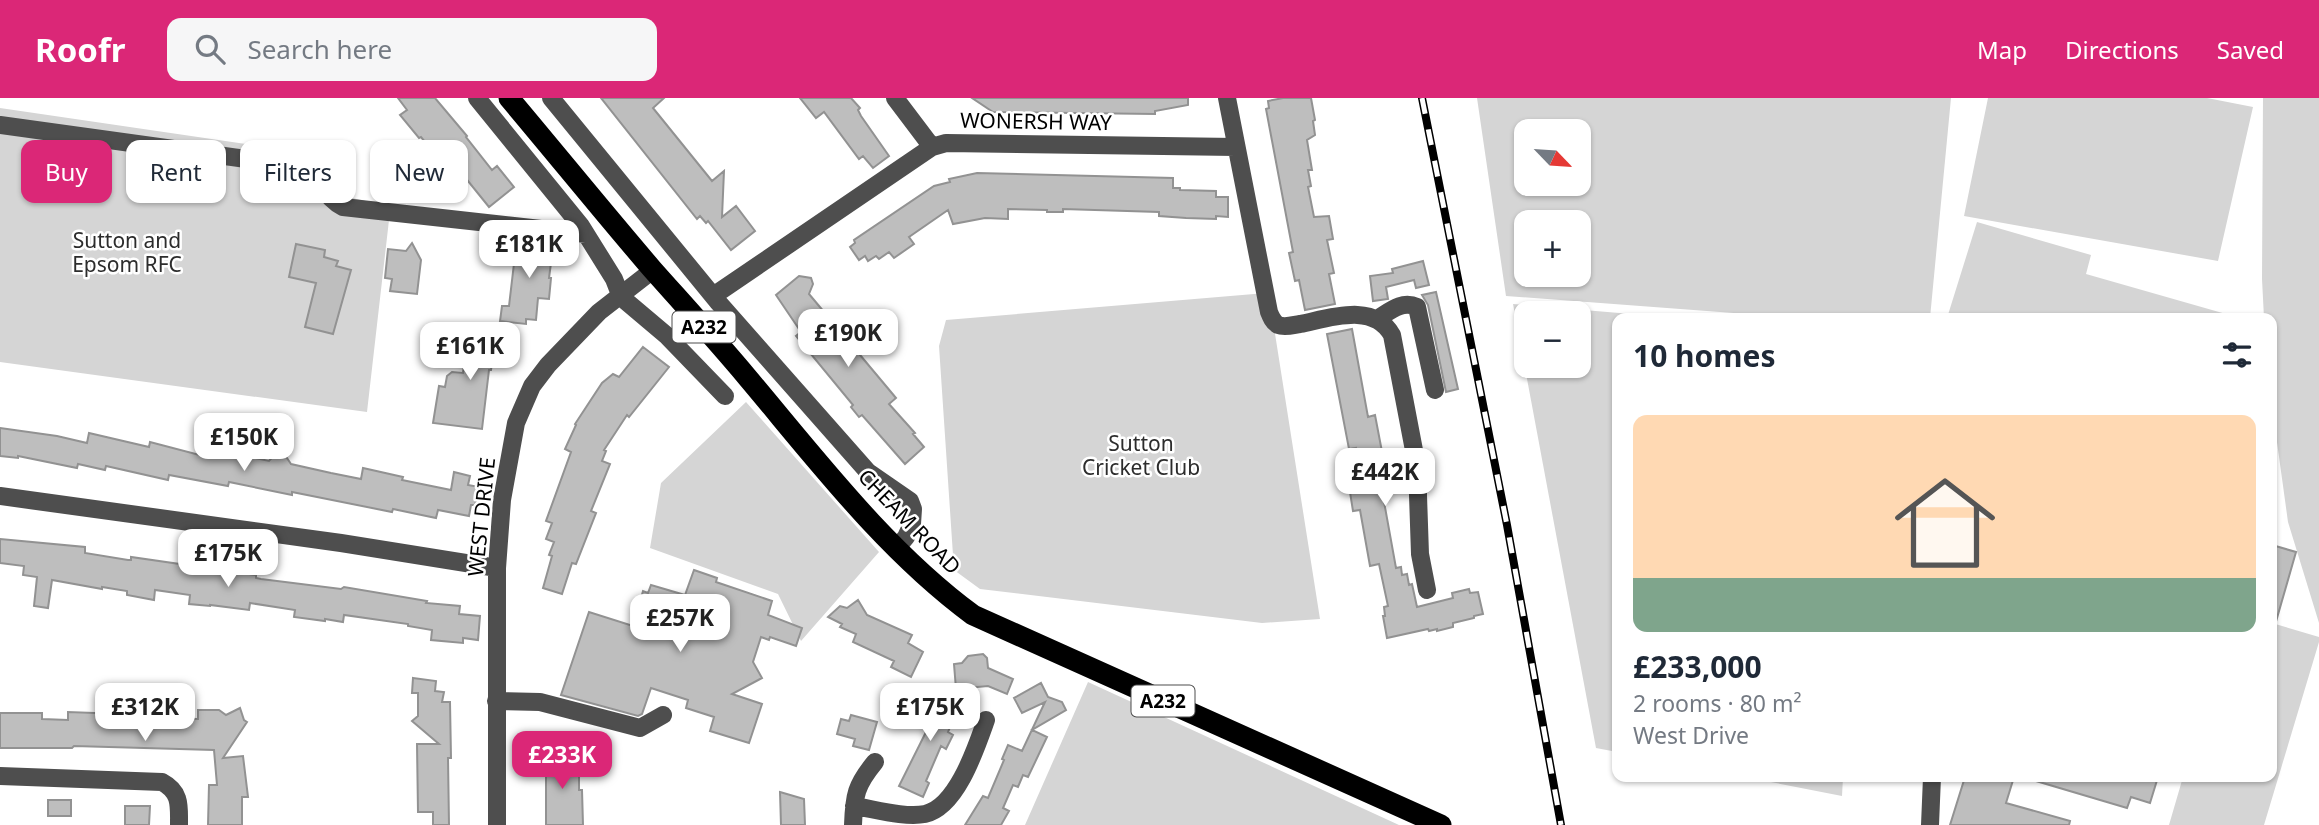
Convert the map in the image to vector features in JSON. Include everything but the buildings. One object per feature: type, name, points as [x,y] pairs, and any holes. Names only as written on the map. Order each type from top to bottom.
[{"type":"highway","name":"CHEAM ROAD","points":[[509,98],[653,270],[896,549],[938,589],[973,615],[1441,825]]},
{"type":"street","points":[[477,98],[568,209],[614,279],[621,296],[666,335],[725,396]]},
{"type":"street","points":[[551,98],[713,296],[868,472],[910,501],[913,509],[912,524],[896,549]]},
{"type":"street","points":[[895,98],[932,147]]},
{"type":"street","points":[[1227,98],[1273,321],[1283,327],[1362,315],[1377,319],[1386,325],[1392,335],[1417,466],[1420,554],[1427,590]]},
{"type":"street","points":[[0,125],[297,166],[308,172],[336,204],[353,209],[586,234]]},
{"type":"street","name":"WONERSH WAY","points":[[713,296],[932,147],[946,143],[1236,147]]},
{"type":"street","name":"WEST DRIVE","points":[[497,825],[497,568],[502,500],[516,423],[532,386],[548,365],[598,312],[653,270]]},
{"type":"street","points":[[1377,319],[1399,306],[1413,304],[1417,307],[1435,390]]},
{"type":"street","points":[[0,496],[341,542],[497,568]]},
{"type":"street","points":[[496,701],[540,702],[640,728],[663,715]]},
{"type":"street","points":[[854,806],[923,814],[945,803],[971,758],[986,720]]},
{"type":"street","points":[[853,825],[860,781],[875,762]]},
{"type":"street","points":[[0,776],[162,782],[171,787],[177,795],[179,825]]},
{"type":"street","points":[[1930,825],[1932,782]]},
{"type":"green space","points":[[1477,98],[1951,98],[1930,313],[1734,313],[1506,296]]},
{"type":"green space","points":[[1988,98],[2207,98],[2253,107],[2218,261],[1964,216]]},
{"type":"green space","points":[[2263,98],[2319,98],[2319,623],[2288,522],[2277,442],[2277,313],[2264,313]]},
{"type":"green space","name":"Sutton and Epsom RFC","points":[[0,108],[218,140],[126,140],[126,203],[226,203],[226,141],[240,143],[240,203],[356,203],[356,199],[383,205],[389,220],[367,412],[0,362]]},
{"type":"green space","points":[[1977,222],[2091,255],[2086,274],[2222,313],[1949,313]]},
{"type":"green space","name":"Sutton Cricket Club","points":[[1266,293],[1273,321],[1320,619],[1262,623],[980,589],[954,570],[939,346],[946,320]]},
{"type":"green space","points":[[1591,311],[1620,313],[1612,313],[1612,751],[1596,748],[1527,378],[1591,378]]},
{"type":"green space","points":[[746,402],[879,552],[801,641],[778,594],[650,548],[661,483]]},
{"type":"green space","points":[[2277,624],[2319,637],[2277,782]]},
{"type":"green space","points":[[1088,682],[1399,825],[1025,825]]},
{"type":"green space","points":[[1771,782],[1843,782],[1842,796]]},
{"type":"green space","points":[[2182,782],[2277,782],[2264,825],[2169,825]]},
{"type":"railway","points":[[1422,98],[1507,525],[1561,825]]}]
